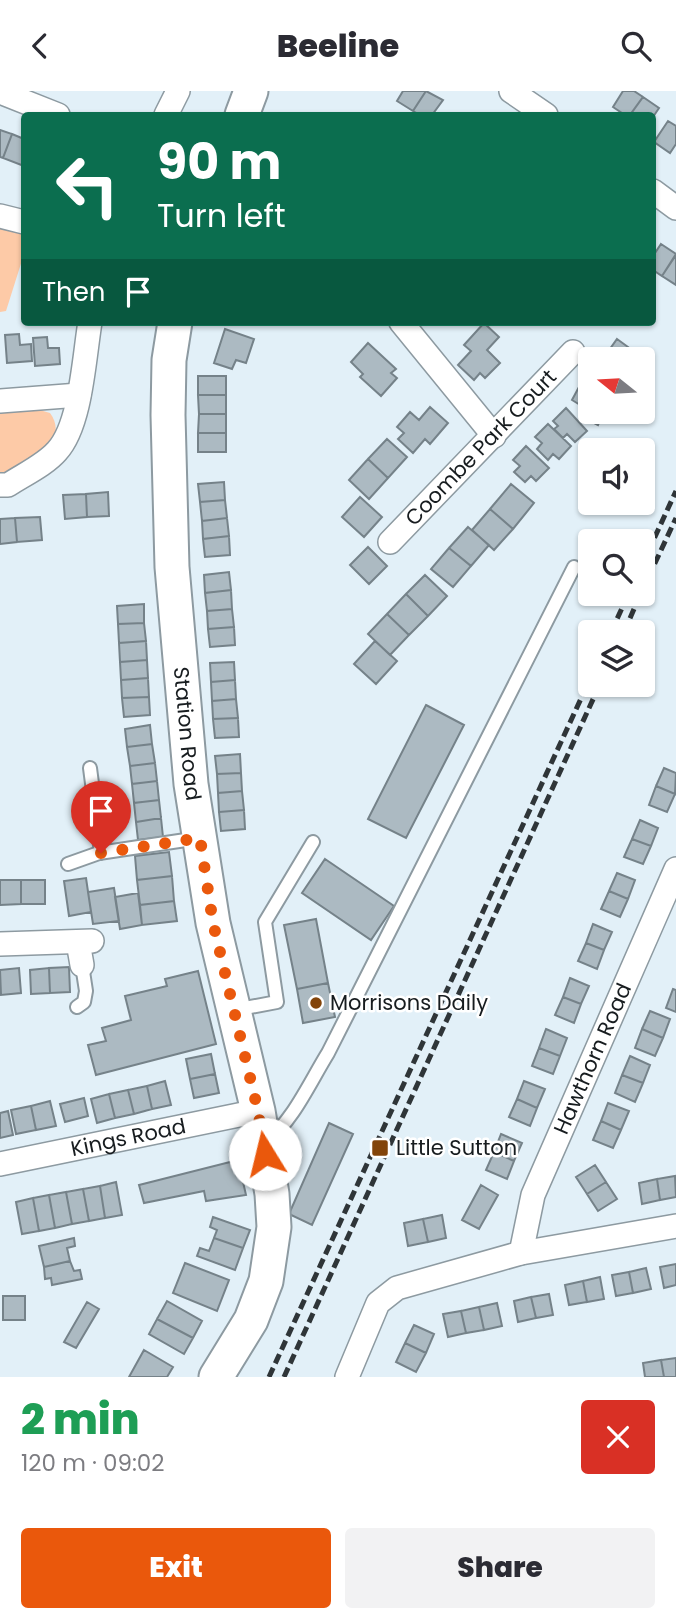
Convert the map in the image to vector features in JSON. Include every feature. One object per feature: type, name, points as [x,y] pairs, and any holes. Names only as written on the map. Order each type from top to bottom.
[{"type":"main road","points":[[243,112],[251,91]]},
{"type":"main road","name":"Station Road","points":[[174,326],[169,360],[168,415],[172,567],[191,784],[213,923],[258,1111],[272,1194],[274,1227],[266,1281],[251,1320],[216,1377]]},
{"type":"street","points":[[168,112],[178,91]]},
{"type":"street","points":[[511,91],[541,112]]},
{"type":"street","points":[[0,92],[50,112]]},
{"type":"street","points":[[656,193],[676,208]]},
{"type":"street","points":[[0,216],[21,221]]},
{"type":"street","points":[[0,485],[8,485],[56,453],[69,434],[79,395],[89,326]]},
{"type":"street","points":[[404,326],[494,436]]},
{"type":"street","name":"Coombe Park Court","points":[[390,542],[573,352]]},
{"type":"street","points":[[0,401],[79,395]]},
{"type":"street","name":"Hawthorn Road","points":[[521,1253],[533,1195],[676,869]]},
{"type":"street","points":[[0,944],[85,941],[82,965]]},
{"type":"street","name":"Kings Road","points":[[0,1164],[258,1111]]},
{"type":"street","points":[[347,1377],[378,1303],[397,1288],[521,1253],[676,1226]]},
{"type":"lane","points":[[263,1144],[283,1124],[328,1053],[574,567]]},
{"type":"lane","points":[[90,768],[101,853]]},
{"type":"lane","points":[[68,864],[101,853],[200,838]]},
{"type":"lane","points":[[234,1010],[277,1002],[265,922],[313,842]]},
{"type":"lane","points":[[77,1007],[84,1002],[86,991],[82,965]]},
{"type":"shaded area","points":[[0,220],[21,227],[21,264],[6,311],[0,312]]},
{"type":"shaded area","points":[[36,409],[50,413],[55,424],[55,436],[51,444],[8,474],[0,475],[0,412]]},
{"type":"building","points":[[403,91],[426,91],[413,111],[397,101]]},
{"type":"building","points":[[426,91],[443,100],[434,112],[413,111]]},
{"type":"building","points":[[623,91],[634,91],[643,97],[632,112],[620,112],[613,107]]},
{"type":"building","points":[[643,97],[659,108],[656,112],[632,112]]},
{"type":"building","points":[[668,121],[676,126],[676,144],[670,153],[656,143]]},
{"type":"building","points":[[0,130],[12,134],[3,158],[0,157]]},
{"type":"building","points":[[12,134],[21,138],[21,165],[3,158]]},
{"type":"building","points":[[661,244],[676,254],[662,276],[656,272],[656,252]]},
{"type":"building","points":[[676,255],[676,285],[662,276]]},
{"type":"building","points":[[481,326],[487,326],[499,337],[487,350],[500,363],[485,378],[480,373],[474,380],[458,365],[471,351],[464,345]]},
{"type":"building","points":[[225,329],[254,339],[246,363],[236,360],[232,369],[214,363]]},
{"type":"building","points":[[19,334],[20,345],[31,344],[32,361],[7,363],[5,335]]},
{"type":"building","points":[[47,337],[48,348],[59,348],[60,364],[35,366],[33,338]]},
{"type":"building","points":[[617,339],[628,347],[611,347]]},
{"type":"building","points":[[368,343],[396,369],[391,373],[397,378],[381,396],[360,377],[363,374],[351,362]]},
{"type":"building","points":[[198,376],[226,376],[226,395],[198,395]]},
{"type":"building","points":[[578,389],[578,404],[572,400]]},
{"type":"building","points":[[198,395],[226,395],[226,414],[199,414]]},
{"type":"building","points":[[430,407],[448,423],[430,444],[425,439],[413,453],[398,439],[404,433],[397,427],[410,412],[419,420]]},
{"type":"building","points":[[566,408],[587,431],[575,442],[567,434],[563,438],[554,429],[558,426],[553,421]]},
{"type":"building","points":[[199,414],[226,414],[226,433],[198,433]]},
{"type":"building","points":[[548,424],[571,446],[559,459],[553,454],[548,460],[537,449],[542,443],[535,437]]},
{"type":"building","points":[[198,433],[226,433],[226,452],[198,452]]},
{"type":"building","points":[[387,439],[407,457],[388,478],[368,459]]},
{"type":"building","points":[[526,446],[549,468],[536,481],[531,476],[525,482],[514,472],[520,466],[513,460]]},
{"type":"building","points":[[368,459],[388,478],[369,499],[349,480]]},
{"type":"building","points":[[224,482],[225,500],[200,502],[198,484]]},
{"type":"building","points":[[511,484],[534,503],[513,529],[490,509]]},
{"type":"building","points":[[108,492],[109,516],[87,517],[86,494]]},
{"type":"building","points":[[86,494],[87,517],[65,519],[63,495]]},
{"type":"building","points":[[360,497],[382,517],[364,537],[342,517]]},
{"type":"building","points":[[225,500],[227,518],[202,521],[200,502]]},
{"type":"building","points":[[490,509],[513,529],[494,550],[472,530]]},
{"type":"building","points":[[40,517],[42,540],[17,542],[15,518]]},
{"type":"building","points":[[15,518],[17,542],[0,544],[0,519]]},
{"type":"building","points":[[227,518],[229,536],[203,539],[202,521]]},
{"type":"building","points":[[468,527],[489,545],[471,566],[449,548]]},
{"type":"building","points":[[229,536],[230,555],[205,557],[203,539]]},
{"type":"building","points":[[368,547],[387,566],[369,584],[350,565]]},
{"type":"building","points":[[449,548],[471,566],[453,587],[431,569]]},
{"type":"building","points":[[229,572],[231,590],[205,593],[204,575]]},
{"type":"building","points":[[425,575],[447,596],[428,616],[406,594]]},
{"type":"building","points":[[231,590],[232,609],[207,611],[205,593]]},
{"type":"building","points":[[406,594],[428,616],[409,635],[387,614]]},
{"type":"building","points":[[144,604],[144,623],[118,624],[117,606]]},
{"type":"building","points":[[232,609],[234,627],[208,629],[207,611]]},
{"type":"building","points":[[387,614],[409,635],[390,655],[368,634]]},
{"type":"building","points":[[144,623],[146,641],[119,643],[118,624]]},
{"type":"building","points":[[234,627],[235,645],[210,647],[208,629]]},
{"type":"building","points":[[146,641],[147,660],[120,662],[119,643]]},
{"type":"building","points":[[375,641],[397,661],[376,684],[354,664]]},
{"type":"building","points":[[147,660],[148,678],[121,680],[120,662]]},
{"type":"building","points":[[234,662],[235,680],[211,682],[210,663]]},
{"type":"building","points":[[148,678],[149,697],[122,698],[121,680]]},
{"type":"building","points":[[235,680],[236,699],[212,701],[211,682]]},
{"type":"building","points":[[149,697],[150,715],[124,717],[122,698]]},
{"type":"building","points":[[236,699],[238,718],[213,719],[212,701]]},
{"type":"building","points":[[426,705],[464,725],[406,838],[368,819]]},
{"type":"building","points":[[238,718],[239,737],[215,738],[213,719]]},
{"type":"building","points":[[150,725],[152,744],[127,747],[125,729]]},
{"type":"building","points":[[152,744],[155,763],[130,766],[127,747]]},
{"type":"building","points":[[240,754],[241,773],[217,774],[215,756]]},
{"type":"building","points":[[155,763],[157,781],[132,784],[130,766]]},
{"type":"building","points":[[664,768],[676,773],[675,794],[656,786]]},
{"type":"building","points":[[241,773],[242,791],[218,793],[217,774]]},
{"type":"building","points":[[157,781],[159,800],[134,803],[132,784]]},
{"type":"building","points":[[656,786],[675,794],[667,812],[649,805]]},
{"type":"building","points":[[242,791],[244,810],[219,812],[218,793]]},
{"type":"building","points":[[159,800],[161,818],[136,822],[134,803]]},
{"type":"building","points":[[244,810],[245,829],[221,831],[219,812]]},
{"type":"building","points":[[161,818],[163,837],[138,840],[136,822]]},
{"type":"building","points":[[640,820],[658,828],[651,846],[632,839]]},
{"type":"building","points":[[632,839],[651,846],[643,864],[624,857]]},
{"type":"building","points":[[169,852],[172,876],[137,880],[135,856]]},
{"type":"building","points":[[325,859],[394,906],[371,940],[302,893]]},
{"type":"building","points":[[617,873],[635,880],[628,899],[609,891]]},
{"type":"building","points":[[172,876],[174,901],[140,905],[137,880]]},
{"type":"building","points":[[86,878],[91,912],[69,916],[64,881]]},
{"type":"building","points":[[0,880],[21,880],[21,904],[0,905]]},
{"type":"building","points":[[21,880],[45,880],[45,904],[21,904]]},
{"type":"building","points":[[114,888],[119,921],[93,924],[88,892]]},
{"type":"building","points":[[609,891],[628,899],[620,917],[601,909]]},
{"type":"building","points":[[138,893],[142,925],[120,929],[115,897]]},
{"type":"building","points":[[174,901],[177,921],[142,925],[140,905]]},
{"type":"building","points":[[316,919],[328,983],[297,989],[284,925]]},
{"type":"building","points":[[593,924],[612,932],[604,950],[586,943]]},
{"type":"building","points":[[586,943],[604,950],[597,969],[578,961]]},
{"type":"building","points":[[69,967],[70,992],[50,993],[49,968]]},
{"type":"building","points":[[19,968],[21,993],[1,995],[0,970]]},
{"type":"building","points":[[49,968],[50,993],[31,994],[30,970]]},
{"type":"building","points":[[198,971],[216,1044],[96,1075],[88,1045],[106,1041],[102,1028],[131,1020],[125,996],[167,986],[165,979]]},
{"type":"building","points":[[570,978],[589,986],[581,1004],[563,997]]},
{"type":"building","name":"Morrisons Daily","points":[[328,983],[335,1017],[303,1023],[297,989]]},
{"type":"building","points":[[673,989],[676,990],[676,1012],[666,1008]]},
{"type":"building","points":[[563,997],[581,1004],[574,1023],[555,1015]]},
{"type":"building","points":[[650,1011],[670,1019],[663,1038],[642,1029]]},
{"type":"building","points":[[546,1029],[567,1038],[560,1056],[539,1048]]},
{"type":"building","points":[[642,1029],[663,1038],[655,1056],[635,1048]]},
{"type":"building","points":[[539,1048],[560,1056],[553,1074],[532,1066]]},
{"type":"building","points":[[211,1054],[215,1074],[190,1079],[186,1059]]},
{"type":"building","points":[[630,1056],[650,1065],[643,1083],[622,1075]]},
{"type":"building","points":[[215,1074],[219,1093],[194,1098],[190,1079]]},
{"type":"building","points":[[622,1075],[643,1083],[635,1102],[615,1093]]},
{"type":"building","points":[[165,1081],[171,1105],[152,1109],[147,1086]]},
{"type":"building","points":[[524,1081],[545,1089],[537,1108],[517,1099]]},
{"type":"building","points":[[147,1086],[152,1109],[134,1114],[128,1090]]},
{"type":"building","points":[[128,1090],[134,1114],[115,1118],[109,1094]]},
{"type":"building","points":[[109,1094],[115,1118],[97,1123],[91,1099]]},
{"type":"building","points":[[84,1098],[88,1116],[65,1122],[60,1104]]},
{"type":"building","points":[[517,1099],[537,1108],[530,1126],[509,1117]]},
{"type":"building","points":[[50,1101],[56,1126],[36,1130],[31,1106]]},
{"type":"building","points":[[608,1103],[629,1111],[621,1130],[601,1121]]},
{"type":"building","points":[[31,1106],[36,1130],[16,1134],[11,1110]]},
{"type":"building","points":[[8,1111],[13,1135],[0,1138],[0,1113]]},
{"type":"building","points":[[601,1121],[621,1130],[613,1148],[593,1140]]},
{"type":"building","points":[[329,1123],[353,1134],[312,1225],[289,1214]]},
{"type":"building","points":[[501,1134],[522,1143],[514,1161],[494,1152]]},
{"type":"building","points":[[494,1152],[514,1161],[507,1179],[486,1170]]},
{"type":"building","points":[[238,1160],[246,1195],[206,1201],[204,1191],[144,1203],[139,1185]]},
{"type":"building","points":[[595,1165],[606,1182],[587,1194],[576,1177]]},
{"type":"building","points":[[675,1176],[676,1197],[660,1200],[657,1179]]},
{"type":"building","points":[[657,1179],[660,1200],[642,1204],[639,1183]]},
{"type":"building","points":[[116,1182],[122,1215],[105,1218],[100,1186]]},
{"type":"building","points":[[606,1182],[617,1199],[598,1211],[587,1194]]},
{"type":"building","points":[[481,1185],[498,1195],[479,1229],[462,1220]]},
{"type":"building","points":[[100,1186],[105,1218],[89,1221],[83,1189]]},
{"type":"building","points":[[83,1189],[89,1221],[72,1224],[66,1192]]},
{"type":"building","points":[[66,1192],[72,1224],[55,1228],[49,1195]]},
{"type":"building","points":[[49,1195],[55,1228],[39,1231],[33,1198]]},
{"type":"building","points":[[33,1198],[39,1231],[22,1234],[16,1202]]},
{"type":"building","points":[[442,1215],[446,1238],[428,1242],[423,1219]]},
{"type":"building","points":[[213,1217],[250,1230],[243,1248],[214,1238],[217,1230],[210,1227]]},
{"type":"building","points":[[423,1219],[428,1242],[408,1246],[404,1223]]},
{"type":"building","points":[[74,1238],[75,1246],[67,1248],[70,1261],[44,1267],[39,1246]]},
{"type":"building","points":[[214,1238],[243,1248],[235,1270],[197,1256],[200,1248],[209,1251]]},
{"type":"building","points":[[70,1261],[74,1271],[80,1270],[82,1279],[52,1285],[51,1278],[45,1279],[44,1267]]},
{"type":"building","points":[[185,1263],[229,1280],[217,1311],[173,1293]]},
{"type":"building","points":[[676,1264],[676,1285],[664,1288],[660,1267]]},
{"type":"building","points":[[646,1268],[651,1289],[633,1293],[629,1272]]},
{"type":"building","points":[[629,1272],[633,1293],[616,1296],[612,1275]]},
{"type":"building","points":[[600,1277],[604,1299],[587,1302],[583,1281]]},
{"type":"building","points":[[583,1281],[587,1302],[569,1305],[565,1285]]},
{"type":"building","points":[[549,1294],[553,1315],[536,1318],[531,1297]]},
{"type":"building","points":[[3,1296],[25,1296],[25,1320],[3,1320]]},
{"type":"building","points":[[531,1297],[536,1318],[518,1322],[514,1301]]},
{"type":"building","points":[[167,1301],[202,1321],[193,1338],[157,1319]]},
{"type":"building","points":[[87,1302],[99,1309],[76,1348],[64,1342]]},
{"type":"building","points":[[497,1303],[502,1326],[484,1330],[479,1307]]},
{"type":"building","points":[[479,1307],[484,1330],[466,1333],[461,1311]]},
{"type":"building","points":[[461,1311],[466,1333],[448,1337],[443,1314]]},
{"type":"building","points":[[157,1319],[193,1338],[184,1354],[149,1334]]},
{"type":"building","points":[[414,1325],[434,1334],[426,1353],[405,1343]]},
{"type":"building","points":[[405,1343],[426,1353],[416,1372],[396,1362]]},
{"type":"building","points":[[144,1350],[173,1367],[167,1377],[129,1377]]},
{"type":"building","points":[[676,1358],[676,1377],[664,1377],[661,1360]]},
{"type":"building","points":[[661,1360],[664,1377],[645,1377],[643,1363]]},
{"type":"railway","points":[[655,537],[676,491]]},
{"type":"railway","points":[[655,563],[676,518]]},
{"type":"railway","points":[[617,620],[623,606]]},
{"type":"railway","points":[[629,620],[635,606]]},
{"type":"railway","points":[[269,1377],[582,697]]},
{"type":"railway","points":[[284,1377],[594,697]]},
{"type":"place","name":"Morrisons Daily","points":[[316,1003]]},
{"type":"place","name":"Little Sutton","points":[[380,1148]]},
{"type":"route","points":[[101,853],[200,838],[213,923],[258,1111],[265,1154]]}]
